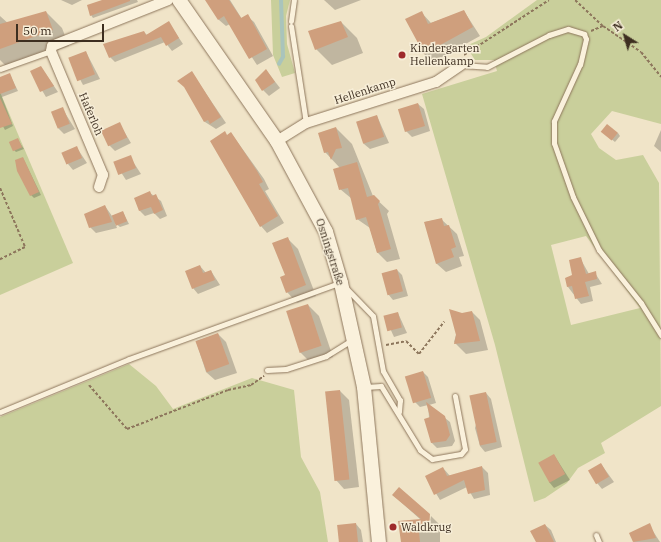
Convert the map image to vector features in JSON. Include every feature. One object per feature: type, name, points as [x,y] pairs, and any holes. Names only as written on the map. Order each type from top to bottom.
[{"type":"main road","name":"Osningstraße","points":[[179,0],[277,141],[314,205],[341,283],[364,387],[379,542]]},
{"type":"street","points":[[51,51],[56,44],[142,13],[168,0]]},
{"type":"street","name":"Haferloh","points":[[51,51],[103,175],[99,187]]},
{"type":"street","name":"Hellenkamp","points":[[277,141],[306,123],[436,82],[461,65]]},
{"type":"lane","points":[[294,0],[291,24],[306,123]]},
{"type":"lane","points":[[461,65],[487,67],[549,35],[568,29],[584,34],[580,64],[554,121],[554,143],[573,197],[599,250],[661,335]]},
{"type":"lane","points":[[0,69],[51,51]]},
{"type":"lane","points":[[0,412],[83,378],[341,283],[373,316],[383,371],[400,400],[399,412]]},
{"type":"lane","points":[[267,370],[286,369],[326,356],[342,343],[354,338]]},
{"type":"lane","points":[[364,387],[381,386],[426,456],[438,458],[461,454],[467,443],[455,396]]},
{"type":"lane","points":[[596,535],[600,542]]},
{"type":"path","points":[[461,65],[468,50],[498,35],[549,0]]},
{"type":"path","points":[[577,1],[603,26],[641,52],[661,77]]},
{"type":"path","points":[[584,34],[603,26]]},
{"type":"path","points":[[0,188],[25,247],[0,259]]},
{"type":"path","points":[[379,346],[404,341],[419,354],[444,322]]},
{"type":"path","points":[[83,378],[127,429],[262,381],[267,370]]},
{"type":"green space","points":[[271,0],[290,0],[286,16],[287,44],[295,73],[282,77],[273,55]]},
{"type":"green space","points":[[537,0],[661,0],[661,124],[612,111],[591,134],[599,148],[616,160],[643,155],[659,183],[661,406],[601,443],[605,453],[578,468],[567,483],[545,498],[534,502],[495,345],[422,94],[497,71],[494,60],[475,60],[466,46],[486,37]],"holes":[[[586,236],[640,308],[571,325],[551,245]]]},
{"type":"green space","points":[[0,92],[73,263],[0,295]]},
{"type":"green space","points":[[129,364],[156,386],[173,409],[252,378],[294,390],[301,457],[320,492],[328,542],[0,542],[0,417]]},
{"type":"building","points":[[102,0],[130,1],[90,16],[87,5]]},
{"type":"building","points":[[205,0],[229,0],[241,18],[248,14],[267,49],[249,59],[224,16],[218,20]]},
{"type":"building","points":[[464,10],[473,27],[424,54],[405,19],[422,11],[428,24]]},
{"type":"building","points":[[46,11],[53,30],[0,49],[0,24]]},
{"type":"building","points":[[169,21],[179,38],[166,46],[161,37],[109,58],[103,44],[144,31],[146,35]]},
{"type":"building","points":[[341,21],[348,37],[315,50],[308,31]]},
{"type":"building","points":[[86,51],[95,74],[77,81],[68,58]]},
{"type":"building","points":[[41,66],[54,86],[40,92],[30,71]]},
{"type":"building","points":[[266,69],[275,82],[262,91],[255,80]]},
{"type":"building","points":[[192,71],[221,117],[210,124],[208,120],[204,122],[184,87],[177,81]]},
{"type":"building","points":[[10,73],[16,88],[0,94],[0,77]]},
{"type":"building","points":[[0,98],[12,124],[0,128]]},
{"type":"building","points":[[418,103],[425,126],[405,132],[398,109]]},
{"type":"building","points":[[63,107],[70,124],[58,129],[51,112]]},
{"type":"building","points":[[377,115],[384,137],[363,144],[356,122]]},
{"type":"building","points":[[120,122],[127,137],[108,146],[101,131]]},
{"type":"building","points":[[607,124],[618,133],[612,141],[601,132]]},
{"type":"building","points":[[336,127],[342,148],[336,149],[331,160],[328,152],[324,153],[318,133]]},
{"type":"building","points":[[225,131],[227,135],[231,132],[257,171],[263,182],[259,184],[278,216],[260,227],[210,141]]},
{"type":"building","points":[[18,138],[22,147],[13,151],[9,142]]},
{"type":"building","points":[[77,146],[82,158],[66,165],[61,153]]},
{"type":"building","points":[[131,155],[136,168],[118,175],[113,162]]},
{"type":"building","points":[[23,157],[39,192],[30,196],[17,171],[15,160]]},
{"type":"building","points":[[357,162],[367,197],[374,195],[380,201],[378,204],[391,249],[377,253],[366,217],[356,220],[348,188],[339,190],[333,169]]},
{"type":"building","points":[[150,191],[152,196],[156,194],[163,210],[154,214],[151,207],[139,211],[134,198]]},
{"type":"building","points":[[105,205],[112,222],[89,228],[84,214]]},
{"type":"building","points":[[123,211],[127,221],[116,226],[112,215]]},
{"type":"building","points":[[442,218],[444,226],[449,225],[456,247],[451,249],[454,257],[436,264],[424,222]]},
{"type":"building","points":[[288,237],[306,285],[286,293],[280,277],[285,275],[272,243]]},
{"type":"building","points":[[581,257],[586,274],[596,271],[597,279],[585,282],[589,296],[575,299],[572,286],[567,287],[565,278],[572,275],[569,260]]},
{"type":"building","points":[[200,265],[203,273],[211,270],[215,280],[192,289],[185,271]]},
{"type":"building","points":[[397,269],[403,291],[387,295],[382,273]]},
{"type":"building","points":[[308,304],[322,346],[300,353],[286,311]]},
{"type":"building","points":[[449,309],[462,313],[472,311],[480,341],[454,344],[456,335]]},
{"type":"building","points":[[398,312],[402,328],[387,331],[383,316]]},
{"type":"building","points":[[218,333],[229,364],[207,372],[195,341]]},
{"type":"building","points":[[423,371],[431,398],[413,403],[405,377]]},
{"type":"building","points":[[340,390],[349,480],[334,481],[325,392]]},
{"type":"building","points":[[486,392],[497,442],[480,445],[469,396]]},
{"type":"building","points":[[426,402],[445,416],[450,435],[446,441],[431,443],[424,419],[430,417]]},
{"type":"building","points":[[554,454],[565,474],[549,483],[538,463]]},
{"type":"building","points":[[601,463],[609,477],[596,484],[588,471]]},
{"type":"building","points":[[482,466],[485,490],[468,494],[464,480],[434,495],[425,476],[443,467],[447,476]]},
{"type":"building","points":[[399,487],[430,514],[429,530],[419,532],[420,542],[401,542],[398,521],[421,519],[392,495]]},
{"type":"building","points":[[356,523],[358,542],[339,542],[337,525]]},
{"type":"building","points":[[650,523],[656,538],[633,542],[629,533]]},
{"type":"building","points":[[545,524],[554,542],[536,542],[530,531]]},
{"type":"waterway","points":[[279,64],[283,57],[281,0]]},
{"type":"place","name":"Kindergarten Hellenkamp","points":[[402,55]]},
{"type":"place","name":"Waldkrug","points":[[393,527]]}]
